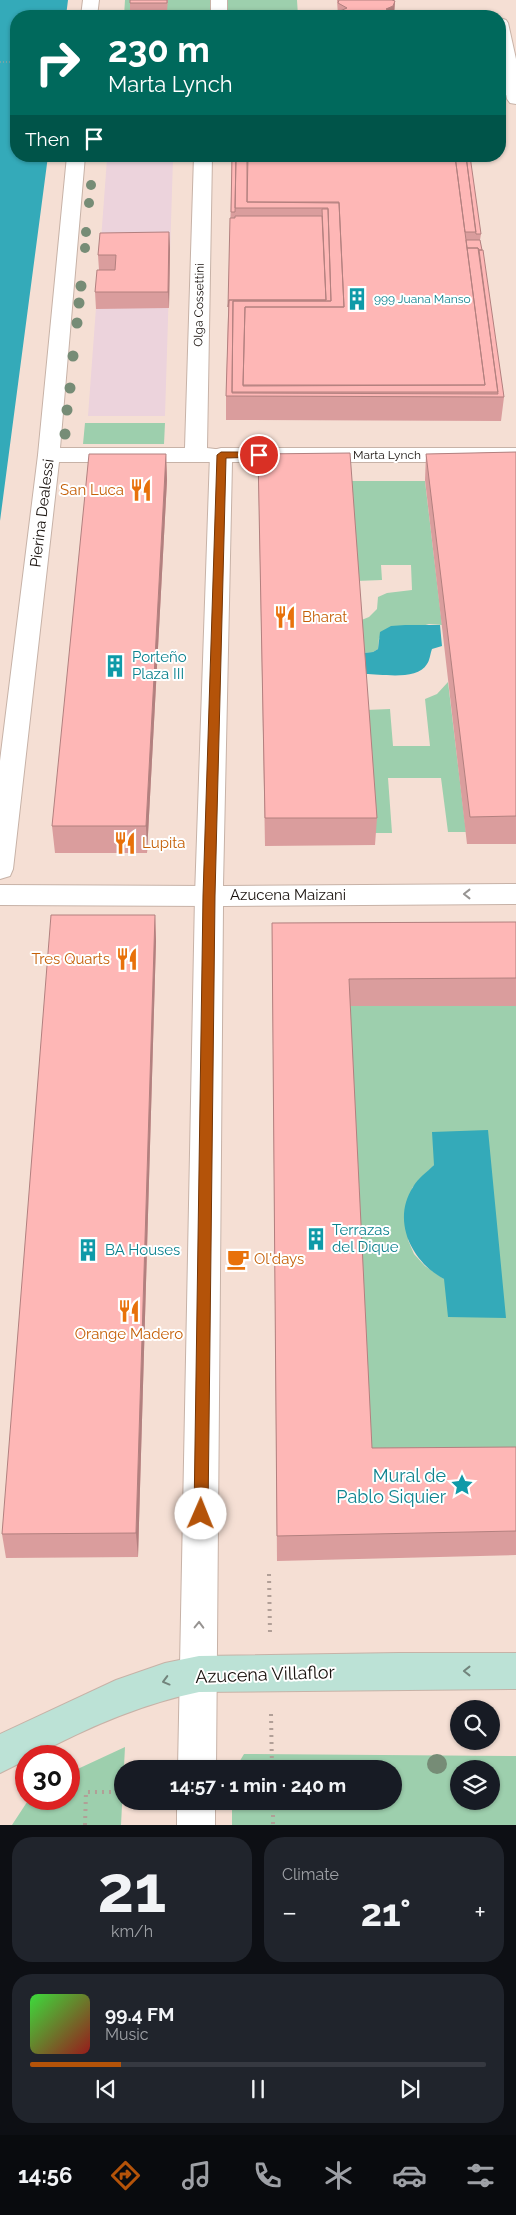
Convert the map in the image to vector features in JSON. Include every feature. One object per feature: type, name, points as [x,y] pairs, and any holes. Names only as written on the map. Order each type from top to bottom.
[{"type":"main road","name":"Azucena Villaflor","points":[[0,1754],[60,1724],[132,1692],[165,1681],[199,1674],[516,1671]]},
{"type":"main road","points":[[0,1774],[15,1759],[60,1724]]},
{"type":"street","points":[[506,67],[510,93]]},
{"type":"street","name":"Pierina Dealessi","points":[[0,869],[49,455],[75,162]]},
{"type":"street","name":"Olga Cossettini","points":[[197,1760],[209,896],[209,455],[203,162]]},
{"type":"street","name":"Marta Lynch","points":[[49,455],[516,455]]},
{"type":"street","name":"Azucena Maizani","points":[[0,894],[209,896],[516,894]]},
{"type":"street","points":[[196,1810],[196,1825]]},
{"type":"path","points":[[85,1825],[86,1792],[114,1792]]},
{"type":"path","points":[[273,1810],[273,1825]]},
{"type":"shaded area","points":[[107,162],[173,162],[165,416],[88,416]]},
{"type":"green space","points":[[125,0],[297,0],[298,10],[124,10]]},
{"type":"green space","points":[[85,423],[165,423],[164,444],[83,444]]},
{"type":"green space","points":[[349,481],[425,481],[442,625],[429,624],[379,638],[378,649],[373,652],[364,653],[359,621],[369,617],[377,609],[378,597],[387,593],[412,590],[411,565],[381,565],[382,580],[356,581]]},
{"type":"green space","points":[[448,682],[466,832],[448,832],[441,778],[388,778],[392,833],[375,833],[366,710],[390,709],[393,746],[430,746],[425,699],[437,694]]},
{"type":"green space","points":[[347,1006],[516,1006],[516,1472],[370,1473]],"holes":[[[434,1165],[444,1279],[425,1266],[414,1254],[408,1240],[412,1188]]]},
{"type":"green space","points":[[125,1747],[124,1760],[114,1760],[114,1810],[122,1810],[121,1825],[12,1825],[22,1810],[80,1810],[80,1768]]},
{"type":"green space","points":[[244,1754],[516,1756],[516,1825],[232,1825],[232,1810],[402,1810],[402,1760],[240,1760]]},
{"type":"water","points":[[0,0],[68,0],[67,10],[10,10],[10,162],[47,162],[0,521]]},
{"type":"water","points":[[440,625],[442,646],[432,649],[427,664],[415,673],[407,675],[365,674],[364,653],[373,652],[378,649],[380,632],[391,626]]},
{"type":"water","points":[[488,1130],[506,1318],[448,1317],[444,1279],[433,1272],[414,1251],[408,1239],[404,1213],[407,1200],[415,1184],[434,1165],[432,1132]]},
{"type":"building","points":[[130,0],[167,0],[167,3],[130,3]]},
{"type":"building","points":[[339,0],[395,1],[393,6],[386,9],[388,10],[342,10],[347,8],[338,3]]},
{"type":"building","points":[[232,162],[236,162],[235,212],[231,212]]},
{"type":"building","points":[[236,162],[248,162],[247,202],[339,203],[344,307],[245,307],[243,386],[485,385],[467,248],[478,248],[498,392],[232,392],[233,301],[331,301],[328,208],[235,208]]},
{"type":"building","points":[[247,162],[456,162],[485,385],[243,385],[245,307],[344,307],[339,202],[247,202]]},
{"type":"building","points":[[456,162],[467,162],[476,232],[465,232]]},
{"type":"building","points":[[467,162],[471,162],[481,234],[476,234]]},
{"type":"building","points":[[322,209],[328,209],[331,301],[233,301],[232,393],[498,394],[479,250],[483,250],[504,397],[226,396],[229,300],[326,300]]},
{"type":"building","points":[[235,216],[322,216],[326,300],[229,300],[228,307],[230,218],[235,218]]},
{"type":"building","points":[[169,232],[168,292],[95,292],[97,270],[115,270],[116,255],[98,255],[100,233]]},
{"type":"building","points":[[466,240],[480,240],[482,250],[467,248]]},
{"type":"building","points":[[516,452],[516,816],[470,817],[426,454]]},
{"type":"building","points":[[350,453],[377,818],[265,818],[258,454]]},
{"type":"building","name":"Porteño Plaza III","points":[[89,454],[166,454],[146,826],[52,826]]},
{"type":"building","name":"BA Houses","points":[[51,915],[155,915],[136,1533],[2,1534]]},
{"type":"building","name":"Terrazas del Dique","points":[[516,922],[516,978],[349,979],[372,1448],[516,1447],[516,1531],[277,1536],[272,923]]},
{"type":"place","name":"999 Juana Manso","points":[[357,299]]},
{"type":"place","name":"San Luca","points":[[141,490]]},
{"type":"place","name":"Bharat","points":[[285,617]]},
{"type":"place","name":"Porteño Plaza III","points":[[115,666]]},
{"type":"place","name":"Lupita","points":[[125,843]]},
{"type":"place","name":"Tres Quarts","points":[[127,959]]},
{"type":"place","name":"Terrazas del Dique","points":[[316,1239]]},
{"type":"place","name":"BA Houses","points":[[88,1250]]},
{"type":"place","name":"Ol'days","points":[[238,1259]]},
{"type":"place","name":"Orange Madero","points":[[129,1311]]},
{"type":"place","name":"Mural de Pablo Siquier","points":[[462,1485]]},
{"type":"route","points":[[201,1514],[209,896],[221,455],[259,455]]}]
